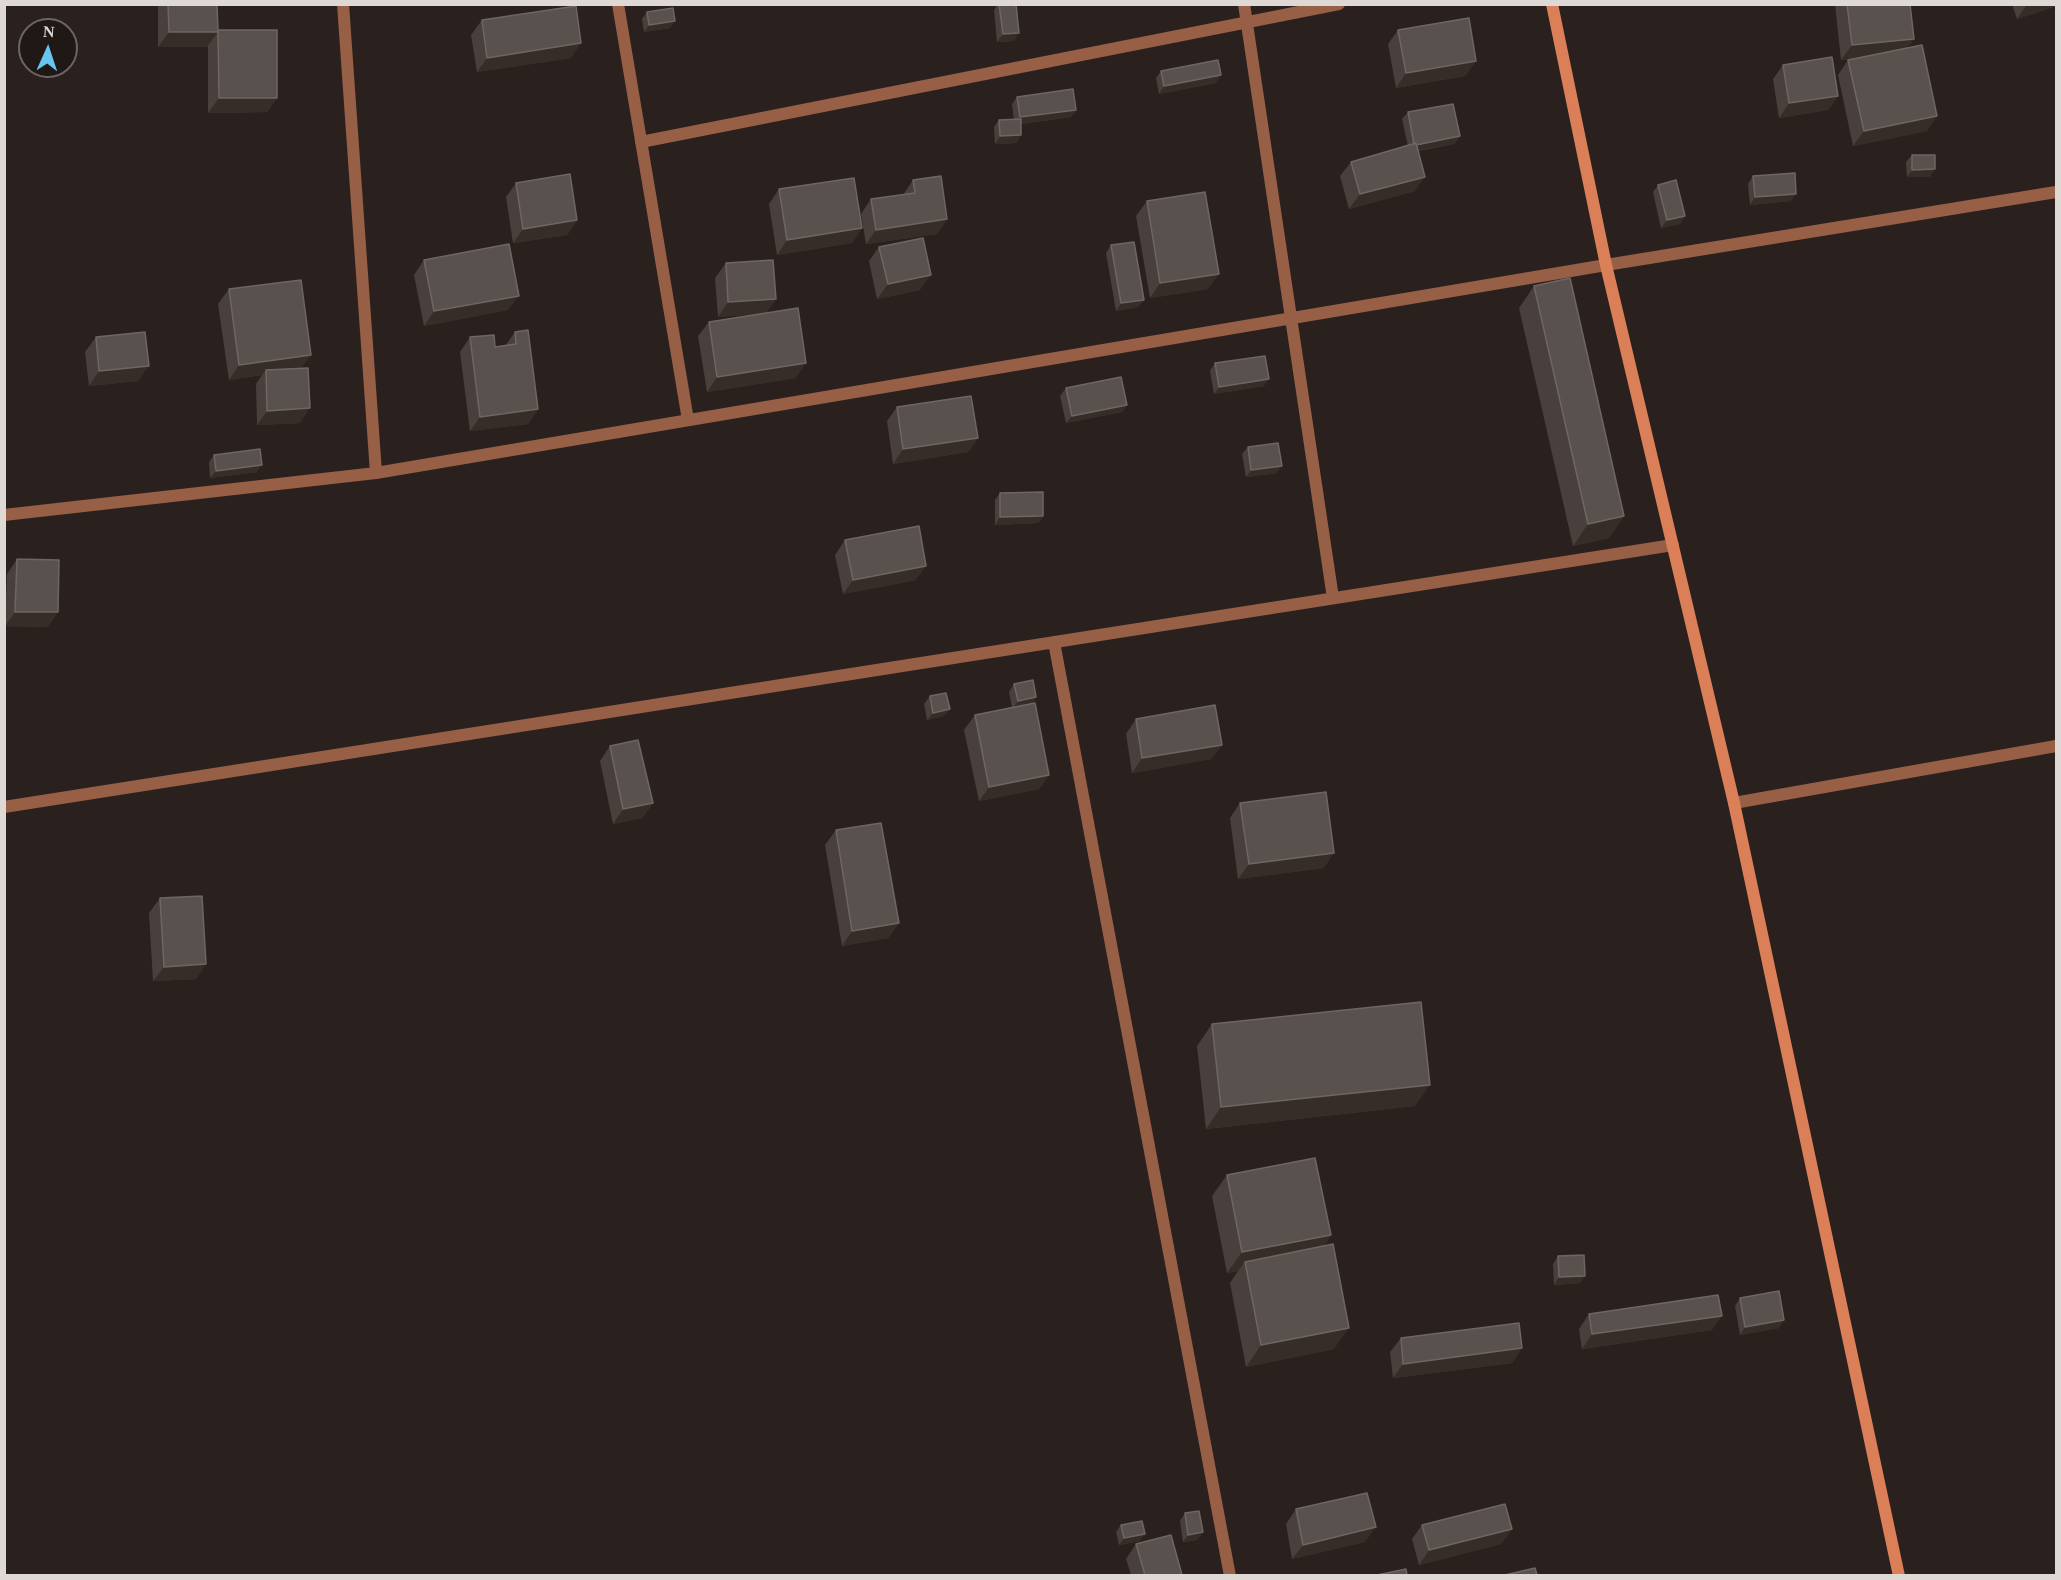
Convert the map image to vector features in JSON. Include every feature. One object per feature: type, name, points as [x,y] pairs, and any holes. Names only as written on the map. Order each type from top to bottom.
[{"type":"main road","points":[[1552,4],[1606,265],[1734,803],[1899,1575]]},
{"type":"street","points":[[343,4],[376,473]]},
{"type":"street","points":[[618,4],[688,420]]},
{"type":"street","points":[[1244,4],[1333,598]]},
{"type":"street","points":[[641,142],[1340,4]]},
{"type":"street","points":[[4,515],[376,473],[1606,265],[2056,192]]},
{"type":"street","points":[[4,807],[1673,545]]},
{"type":"street","points":[[1054,642],[1230,1575]]},
{"type":"street","points":[[1734,803],[2056,746]]},
{"type":"building","points":[[168,4],[217,4],[218,32],[169,32]]},
{"type":"building","points":[[999,4],[1016,4],[1019,33],[1003,34]]},
{"type":"building","points":[[1847,4],[1910,4],[1914,39],[1852,45]]},
{"type":"building","points":[[576,6],[581,43],[487,58],[482,20]]},
{"type":"building","points":[[673,8],[675,21],[649,25],[647,12]]},
{"type":"building","points":[[1469,18],[1476,61],[1406,73],[1398,30]]},
{"type":"building","points":[[218,30],[277,30],[277,98],[219,98]]},
{"type":"building","points":[[1922,45],[1937,116],[1864,131],[1848,60]]},
{"type":"building","points":[[1832,57],[1838,96],[1789,103],[1783,65]]},
{"type":"building","points":[[1218,60],[1221,75],[1164,86],[1161,71]]},
{"type":"building","points":[[1073,89],[1076,110],[1020,117],[1017,97]]},
{"type":"building","points":[[1453,104],[1460,136],[1414,144],[1408,112]]},
{"type":"building","points":[[1021,119],[1021,135],[1000,136],[999,120]]},
{"type":"building","points":[[1416,143],[1425,177],[1360,194],[1351,162]]},
{"type":"building","points":[[1912,155],[1935,155],[1935,169],[1912,170]]},
{"type":"building","points":[[1795,173],[1796,194],[1755,197],[1753,176]]},
{"type":"building","points":[[570,174],[577,220],[523,229],[516,183]]},
{"type":"building","points":[[941,176],[947,219],[876,230],[871,199],[915,193],[913,180]]},
{"type":"building","points":[[854,178],[862,228],[787,240],[779,189]]},
{"type":"building","points":[[1676,180],[1685,216],[1667,220],[1658,185]]},
{"type":"building","points":[[1205,192],[1219,274],[1160,283],[1147,201]]},
{"type":"building","points":[[923,238],[931,275],[888,284],[879,247]]},
{"type":"building","points":[[1134,242],[1144,300],[1121,303],[1111,245]]},
{"type":"building","points":[[509,244],[519,296],[434,311],[424,260]]},
{"type":"building","points":[[773,260],[776,299],[728,302],[726,263]]},
{"type":"building","points":[[1570,278],[1624,516],[1588,524],[1534,286]]},
{"type":"building","points":[[301,280],[311,355],[239,365],[229,289]]},
{"type":"building","points":[[798,308],[806,363],[717,377],[709,322]]},
{"type":"building","points":[[528,330],[538,409],[480,417],[470,337],[494,335],[495,347],[516,344],[515,332]]},
{"type":"building","points":[[145,332],[149,366],[99,371],[96,337]]},
{"type":"building","points":[[1265,356],[1269,379],[1219,387],[1215,363]]},
{"type":"building","points":[[308,368],[310,408],[267,411],[266,370]]},
{"type":"building","points":[[1121,377],[1127,405],[1072,416],[1066,388]]},
{"type":"building","points":[[971,396],[978,438],[903,449],[897,407]]},
{"type":"building","points":[[1278,443],[1282,466],[1251,470],[1248,447]]},
{"type":"building","points":[[260,449],[262,465],[216,471],[214,455]]},
{"type":"building","points":[[1043,492],[1043,516],[1000,517],[1000,493]]},
{"type":"building","points":[[919,526],[926,566],[853,580],[845,540]]},
{"type":"building","points":[[17,559],[59,560],[58,612],[15,612]]},
{"type":"building","points":[[1033,680],[1036,697],[1018,701],[1014,684]]},
{"type":"building","points":[[946,693],[950,709],[933,713],[930,696]]},
{"type":"building","points":[[1035,703],[1049,775],[989,787],[975,715]]},
{"type":"building","points":[[1215,705],[1222,745],[1142,758],[1136,719]]},
{"type":"building","points":[[638,740],[653,803],[623,809],[610,746]]},
{"type":"building","points":[[1326,792],[1334,853],[1249,864],[1240,803]]},
{"type":"building","points":[[881,823],[899,923],[852,931],[836,830]]},
{"type":"building","points":[[202,896],[206,964],[164,967],[160,898]]},
{"type":"building","points":[[1421,1002],[1430,1085],[1221,1107],[1212,1024]]},
{"type":"building","points":[[1315,1158],[1331,1235],[1242,1252],[1227,1175]]},
{"type":"building","points":[[1333,1244],[1349,1328],[1261,1345],[1245,1262]]},
{"type":"building","points":[[1584,1255],[1585,1276],[1559,1277],[1558,1256]]},
{"type":"building","points":[[1779,1291],[1784,1320],[1745,1327],[1740,1298]]},
{"type":"building","points":[[1718,1295],[1722,1316],[1592,1334],[1589,1314]]},
{"type":"building","points":[[1519,1323],[1522,1348],[1403,1364],[1401,1338]]},
{"type":"building","points":[[1367,1493],[1376,1527],[1303,1545],[1296,1509]]},
{"type":"building","points":[[1505,1504],[1512,1529],[1429,1550],[1422,1525]]},
{"type":"building","points":[[1199,1511],[1203,1532],[1188,1535],[1185,1513]]},
{"type":"building","points":[[1142,1521],[1145,1534],[1124,1538],[1121,1525]]},
{"type":"building","points":[[1171,1535],[1182,1575],[1145,1575],[1136,1544]]},
{"type":"building","points":[[1535,1568],[1537,1575],[1505,1575]]},
{"type":"building","points":[[1406,1569],[1407,1575],[1377,1575]]}]
